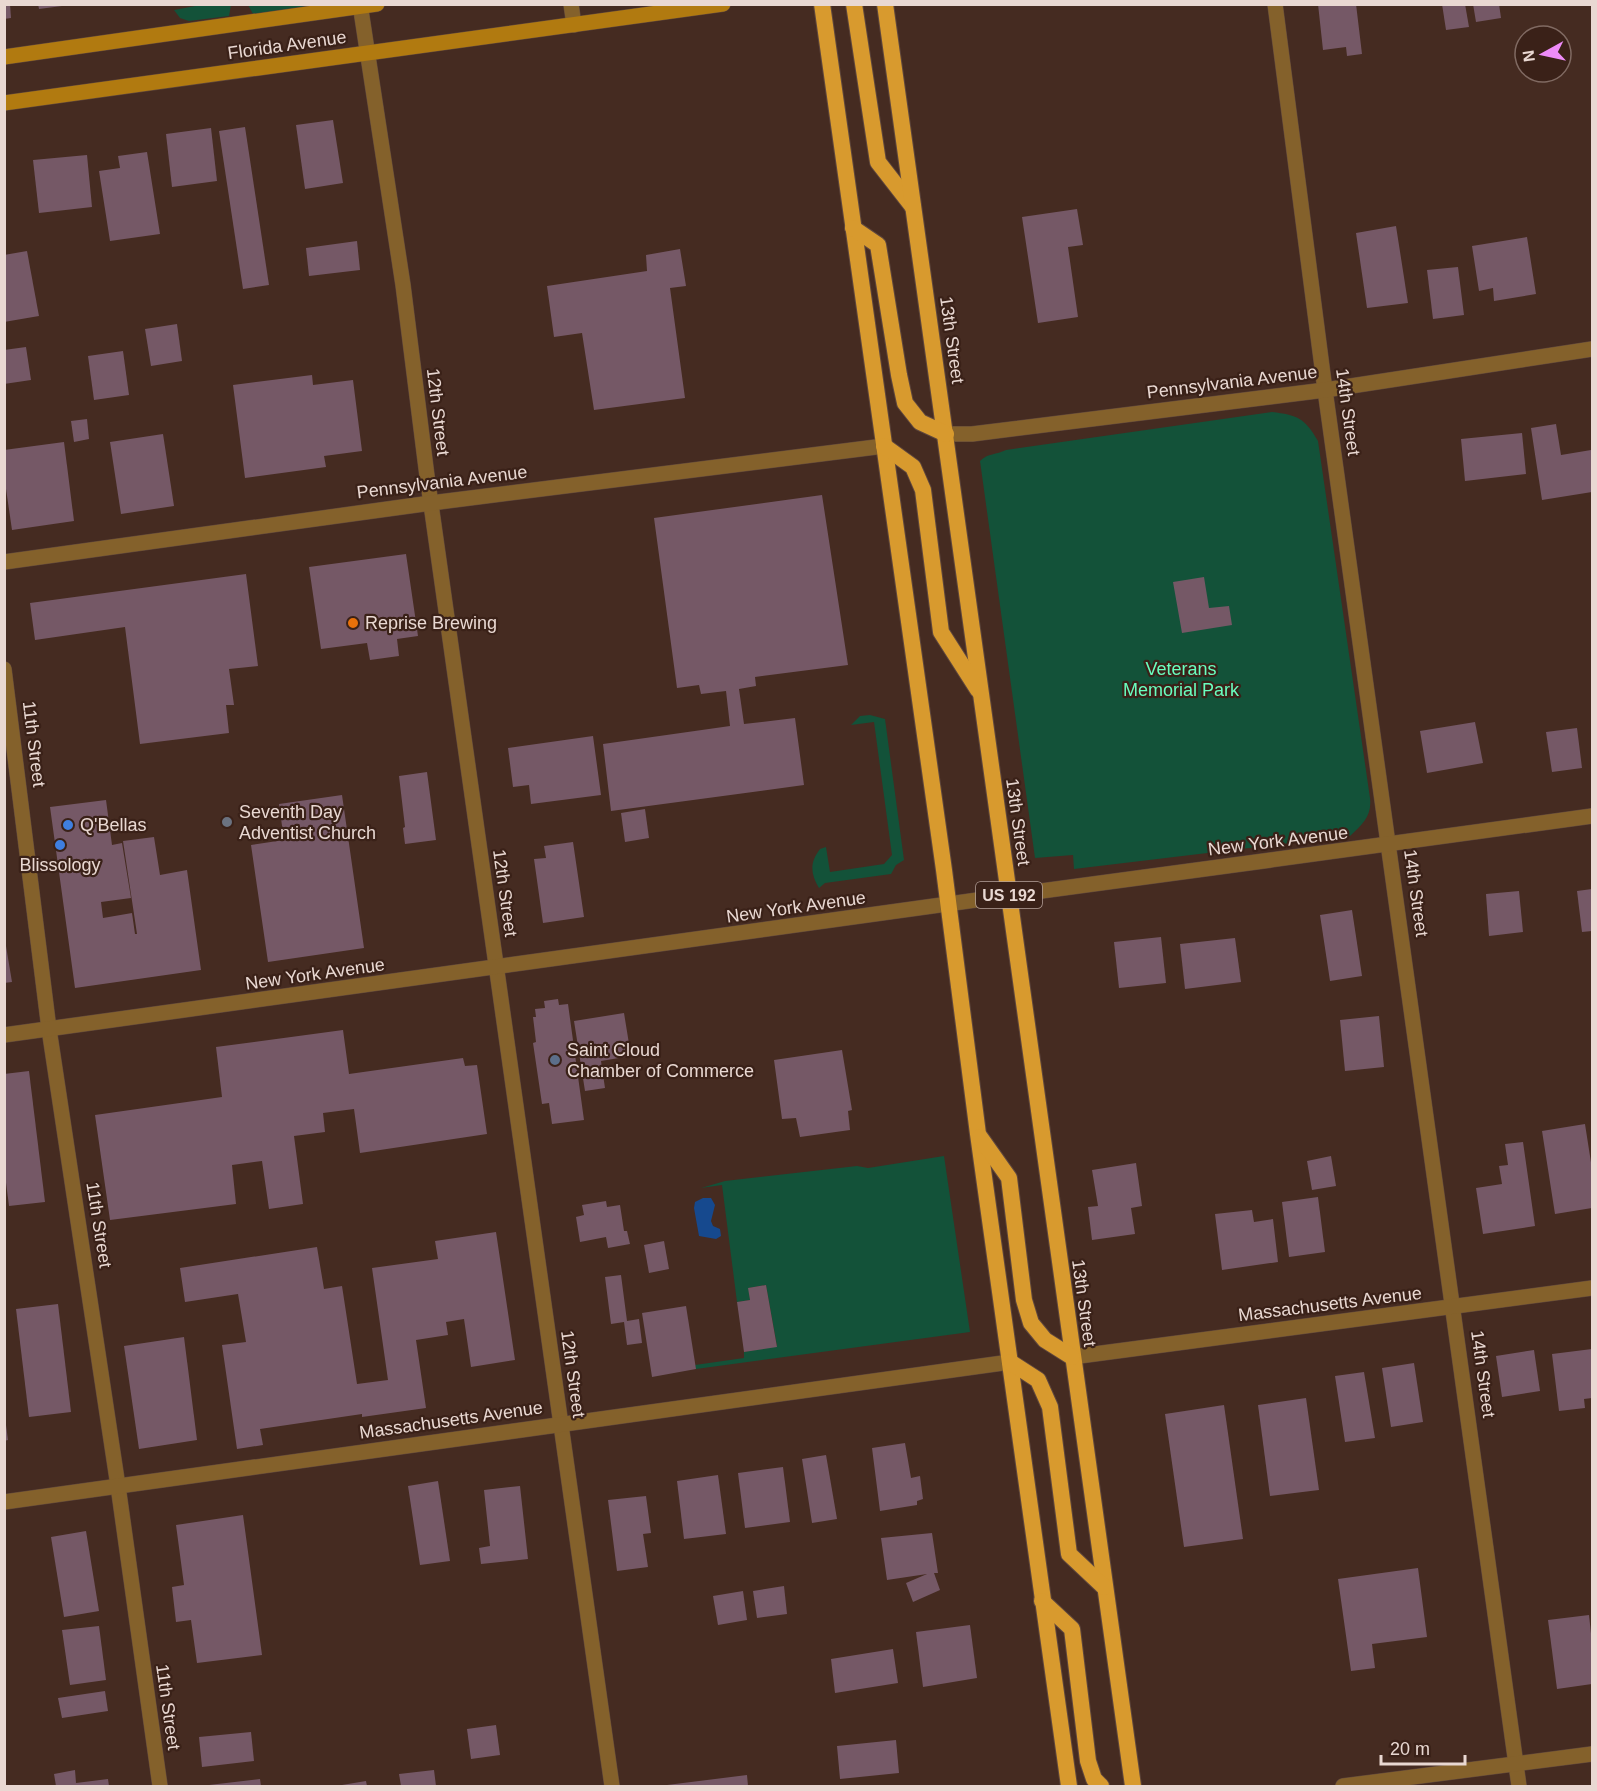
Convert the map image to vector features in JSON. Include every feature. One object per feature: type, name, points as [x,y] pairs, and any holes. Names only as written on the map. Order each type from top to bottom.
[{"type":"highway","points":[[822,4],[1069,1786]]},
{"type":"highway","points":[[854,4],[878,162],[914,208]]},
{"type":"highway","name":"13th Street","points":[[885,4],[1133,1786]]},
{"type":"highway","points":[[853,228],[878,245],[905,403],[920,422],[946,434]]},
{"type":"highway","points":[[884,446],[913,467],[923,490],[941,632],[982,696]]},
{"type":"highway","points":[[978,1134],[1009,1178],[1024,1300],[1031,1323],[1045,1340],[1072,1357]]},
{"type":"highway","points":[[1010,1362],[1038,1380],[1050,1407],[1069,1554],[1104,1587]]},
{"type":"highway","points":[[1042,1601],[1072,1629],[1088,1761],[1095,1779],[1101,1786]]},
{"type":"main road","name":"Florida Avenue","points":[[4,57],[377,4]]},
{"type":"main road","name":"Florida Avenue","points":[[4,102],[723,4]]},
{"type":"street","points":[[571,4],[574,25]]},
{"type":"street","name":"14th Street","points":[[1275,4],[1325,390],[1520,1786]]},
{"type":"street","name":"12th Street","points":[[360,6],[403,285],[431,503],[612,1786]]},
{"type":"street","name":"Pennsylvania Avenue","points":[[946,434],[972,434],[1325,390],[1593,349]]},
{"type":"street","name":"Pennsylvania Avenue","points":[[4,562],[431,503],[884,446]]},
{"type":"street","name":"11th Street","points":[[4,669],[49,1029],[118,1486],[160,1786]]},
{"type":"street","name":"New York Avenue","points":[[4,1035],[496,969],[1009,896],[1389,846],[1593,816]]},
{"type":"street","name":"Massachusetts Avenue","points":[[1072,1357],[1593,1288]]},
{"type":"street","name":"Massachusetts Avenue","points":[[4,1502],[1010,1362]]},
{"type":"street","points":[[1343,1786],[1593,1754]]},
{"type":"green space","points":[[206,4],[231,5],[229,16],[189,21],[180,18],[174,10]]},
{"type":"green space","points":[[248,5],[315,5],[253,14]]},
{"type":"green space","name":"Veterans Memorial Park","points":[[1272,412],[1300,419],[1309,427],[1318,441],[1370,798],[1370,810],[1366,819],[1350,836],[1074,869],[1073,855],[1035,858],[980,461],[1006,450]]},
{"type":"green space","points":[[870,715],[885,719],[904,860],[896,865],[891,874],[825,883],[819,888],[812,868],[814,858],[820,849],[826,847],[830,872],[884,864],[892,855],[874,722],[851,725],[860,716]]},
{"type":"green space","points":[[944,1156],[970,1332],[696,1369],[695,1365],[744,1358],[744,1352],[777,1346],[766,1285],[749,1288],[750,1300],[737,1302],[722,1185],[701,1188],[725,1181],[857,1166],[868,1168]]},
{"type":"water","points":[[703,1198],[711,1198],[715,1205],[711,1221],[713,1226],[720,1229],[721,1236],[716,1239],[699,1236],[694,1208],[695,1202]]},
{"type":"building","points":[[4,4],[10,4],[11,18],[4,19]]},
{"type":"building","points":[[38,4],[61,4],[62,6],[39,9]]},
{"type":"building","points":[[1318,4],[1356,4],[1362,54],[1347,56],[1346,47],[1323,50]]},
{"type":"building","points":[[1442,4],[1465,4],[1469,27],[1446,30]]},
{"type":"building","points":[[1473,4],[1499,4],[1501,18],[1476,22]]},
{"type":"building","points":[[333,120],[343,183],[305,189],[296,125]]},
{"type":"building","points":[[245,127],[269,285],[243,289],[219,131]]},
{"type":"building","points":[[211,128],[217,181],[172,187],[166,134]]},
{"type":"building","points":[[147,152],[160,234],[110,241],[99,171],[120,168],[118,156]]},
{"type":"building","points":[[87,155],[92,207],[39,213],[33,160]]},
{"type":"building","points":[[1077,209],[1083,245],[1068,247],[1078,317],[1038,323],[1022,217]]},
{"type":"building","points":[[1396,226],[1408,303],[1367,308],[1356,233]]},
{"type":"building","points":[[1527,237],[1536,294],[1494,301],[1493,288],[1479,291],[1472,246]]},
{"type":"building","points":[[357,241],[360,270],[309,276],[306,248]]},
{"type":"building","points":[[680,249],[686,286],[670,288],[685,398],[594,410],[582,333],[554,337],[547,286],[647,271],[646,255]]},
{"type":"building","points":[[27,251],[39,316],[4,322],[4,255]]},
{"type":"building","points":[[1458,267],[1464,315],[1433,319],[1427,270]]},
{"type":"building","points":[[177,324],[182,361],[151,366],[145,329]]},
{"type":"building","points":[[26,347],[31,380],[4,384],[4,350]]},
{"type":"building","points":[[123,351],[129,395],[94,400],[88,356]]},
{"type":"building","points":[[312,375],[313,385],[353,380],[362,451],[324,456],[326,467],[245,478],[233,385]]},
{"type":"building","points":[[87,419],[89,439],[74,442],[71,421]]},
{"type":"building","points":[[1556,424],[1561,455],[1591,450],[1592,492],[1542,500],[1531,428]]},
{"type":"building","points":[[1522,433],[1526,474],[1465,481],[1461,439]]},
{"type":"building","points":[[163,434],[174,506],[121,514],[110,442]]},
{"type":"building","points":[[64,442],[74,521],[12,530],[4,475],[4,450]]},
{"type":"building","points":[[822,495],[848,665],[755,677],[756,686],[739,689],[744,724],[795,718],[804,785],[611,811],[603,744],[730,726],[726,691],[701,694],[699,685],[677,688],[654,518]]},
{"type":"building","points":[[406,554],[418,636],[397,639],[399,656],[370,660],[367,643],[321,649],[309,567]]},
{"type":"building","points":[[246,574],[258,666],[229,669],[234,705],[226,705],[229,733],[140,744],[125,627],[35,640],[30,603]]},
{"type":"building","points":[[1204,577],[1209,608],[1229,606],[1232,625],[1182,633],[1173,582]]},
{"type":"building","points":[[1475,722],[1483,763],[1427,773],[1420,731]]},
{"type":"building","points":[[1577,728],[1582,768],[1552,772],[1546,732]]},
{"type":"building","points":[[593,736],[601,795],[531,804],[529,785],[513,787],[508,748]]},
{"type":"building","points":[[427,772],[436,840],[405,844],[399,776]]},
{"type":"building","points":[[342,795],[364,948],[268,962],[251,845],[284,840],[279,804]]},
{"type":"building","points":[[106,800],[112,845],[122,843],[131,898],[101,902],[103,918],[132,913],[135,934],[137,934],[123,841],[154,837],[160,875],[187,870],[201,970],[75,988],[50,807]]},
{"type":"building","points":[[645,809],[649,838],[625,842],[621,813]]},
{"type":"building","points":[[573,842],[584,917],[543,923],[534,859],[546,858],[544,846]]},
{"type":"building","points":[[1592,889],[1592,931],[1582,932],[1577,891]]},
{"type":"building","points":[[1519,891],[1523,932],[1489,936],[1486,894]]},
{"type":"building","points":[[1352,910],[1362,976],[1330,981],[1320,915]]},
{"type":"building","points":[[4,934],[12,982],[4,983]]},
{"type":"building","points":[[1161,937],[1166,983],[1119,988],[1114,942]]},
{"type":"building","points":[[1235,938],[1241,982],[1185,989],[1180,944]]},
{"type":"building","points":[[558,999],[559,1005],[568,1004],[584,1120],[552,1124],[549,1103],[542,1104],[533,1043],[536,1042],[533,1017],[536,1017],[535,1009],[545,1008],[544,1001]]},
{"type":"building","points":[[624,1013],[631,1056],[601,1061],[605,1088],[585,1091],[574,1021]]},
{"type":"building","points":[[1379,1016],[1384,1067],[1345,1071],[1340,1020]]},
{"type":"building","points":[[343,1030],[349,1074],[463,1058],[465,1066],[477,1065],[487,1134],[360,1153],[354,1109],[323,1113],[325,1132],[294,1136],[303,1204],[269,1209],[262,1161],[232,1165],[236,1204],[110,1220],[95,1115],[222,1097],[216,1047]]},
{"type":"building","points":[[842,1050],[852,1110],[848,1111],[850,1130],[800,1137],[796,1118],[782,1119],[774,1060]]},
{"type":"building","points":[[29,1071],[45,1202],[9,1206],[4,1167],[4,1074]]},
{"type":"building","points":[[1585,1124],[1592,1169],[1592,1208],[1555,1214],[1542,1131]]},
{"type":"building","points":[[1523,1142],[1535,1226],[1483,1234],[1476,1188],[1502,1184],[1499,1166],[1508,1165],[1505,1144]]},
{"type":"building","points":[[1331,1156],[1336,1186],[1312,1190],[1307,1161]]},
{"type":"building","points":[[1136,1163],[1142,1206],[1131,1208],[1135,1234],[1092,1240],[1088,1207],[1098,1206],[1092,1170]]},
{"type":"building","points":[[1318,1197],[1325,1252],[1289,1257],[1282,1202]]},
{"type":"building","points":[[606,1201],[607,1207],[620,1205],[624,1231],[627,1231],[630,1244],[608,1248],[606,1237],[580,1242],[576,1217],[584,1215],[582,1205]]},
{"type":"building","points":[[1252,1210],[1254,1222],[1273,1219],[1278,1262],[1222,1270],[1215,1214]]},
{"type":"building","points":[[496,1232],[515,1360],[471,1367],[464,1319],[446,1322],[448,1335],[416,1340],[426,1408],[362,1417],[362,1414],[260,1429],[263,1445],[237,1449],[222,1345],[246,1342],[238,1294],[185,1302],[180,1268],[317,1247],[324,1289],[342,1286],[357,1384],[388,1380],[372,1268],[438,1259],[435,1241]]},
{"type":"building","points":[[664,1241],[669,1269],[649,1273],[644,1245]]},
{"type":"building","points":[[621,1275],[627,1321],[639,1319],[642,1343],[627,1345],[624,1322],[611,1324],[605,1277]]},
{"type":"building","points":[[766,1285],[777,1347],[744,1352],[737,1302],[750,1300],[748,1288]]},
{"type":"building","points":[[58,1304],[71,1412],[29,1417],[16,1309]]},
{"type":"building","points":[[686,1306],[696,1369],[652,1377],[642,1313]]},
{"type":"building","points":[[184,1337],[197,1440],[139,1449],[124,1346]]},
{"type":"building","points":[[1592,1349],[1592,1398],[1584,1399],[1585,1408],[1559,1411],[1552,1354]]},
{"type":"building","points":[[1534,1350],[1540,1391],[1502,1397],[1496,1356]]},
{"type":"building","points":[[1414,1363],[1423,1422],[1391,1427],[1382,1368]]},
{"type":"building","points":[[1364,1372],[1375,1438],[1345,1442],[1335,1376]]},
{"type":"building","points":[[1306,1398],[1319,1490],[1270,1496],[1258,1405]]},
{"type":"building","points":[[1224,1405],[1243,1539],[1184,1547],[1165,1414]]},
{"type":"building","points":[[6,1425],[8,1440],[4,1441],[4,1426]]},
{"type":"building","points":[[905,1443],[911,1478],[920,1476],[923,1499],[917,1501],[917,1505],[880,1511],[872,1448]]},
{"type":"building","points":[[826,1455],[837,1519],[812,1523],[802,1459]]},
{"type":"building","points":[[783,1467],[790,1522],[745,1528],[738,1473]]},
{"type":"building","points":[[718,1475],[726,1534],[684,1539],[677,1481]]},
{"type":"building","points":[[438,1481],[450,1561],[420,1565],[408,1486]]},
{"type":"building","points":[[520,1486],[528,1559],[481,1564],[479,1548],[490,1546],[484,1490]]},
{"type":"building","points":[[646,1496],[651,1533],[643,1534],[648,1567],[617,1571],[608,1500]]},
{"type":"building","points":[[243,1515],[262,1655],[197,1663],[191,1620],[176,1622],[172,1587],[184,1585],[176,1525]]},
{"type":"building","points":[[86,1531],[99,1611],[64,1617],[51,1537]]},
{"type":"building","points":[[932,1533],[938,1573],[934,1573],[940,1590],[913,1602],[906,1583],[927,1574],[887,1580],[881,1538]]},
{"type":"building","points":[[1418,1568],[1427,1637],[1372,1644],[1375,1668],[1351,1671],[1338,1579]]},
{"type":"building","points":[[784,1586],[787,1614],[757,1618],[753,1591]]},
{"type":"building","points":[[743,1591],[747,1620],[718,1625],[713,1596]]},
{"type":"building","points":[[1589,1615],[1592,1684],[1557,1689],[1548,1620]]},
{"type":"building","points":[[970,1625],[977,1678],[923,1687],[916,1632]]},
{"type":"building","points":[[99,1626],[106,1680],[70,1685],[62,1630]]},
{"type":"building","points":[[893,1649],[898,1683],[835,1693],[831,1659]]},
{"type":"building","points":[[105,1691],[108,1711],[62,1718],[58,1698]]},
{"type":"building","points":[[496,1725],[500,1755],[471,1759],[467,1729]]},
{"type":"building","points":[[251,1732],[254,1761],[202,1767],[199,1737]]},
{"type":"building","points":[[896,1740],[899,1773],[840,1779],[837,1746]]},
{"type":"building","points":[[75,1770],[76,1783],[108,1779],[109,1786],[56,1786],[54,1774]]},
{"type":"building","points":[[434,1770],[436,1786],[401,1786],[399,1774]]},
{"type":"building","points":[[747,1775],[748,1786],[667,1786],[667,1785]]},
{"type":"building","points":[[260,1779],[261,1786],[209,1786],[209,1785]]},
{"type":"building","points":[[366,1781],[367,1786],[342,1786],[342,1785]]},
{"type":"place","name":"Reprise Brewing","points":[[353,623]]},
{"type":"place","name":"Seventh Day Adventist Church","points":[[227,822]]},
{"type":"place","name":"Q'Bellas","points":[[68,825]]},
{"type":"place","name":"Blissology","points":[[60,845]]},
{"type":"place","name":"Saint Cloud Chamber of Commerce","points":[[555,1060]]}]
